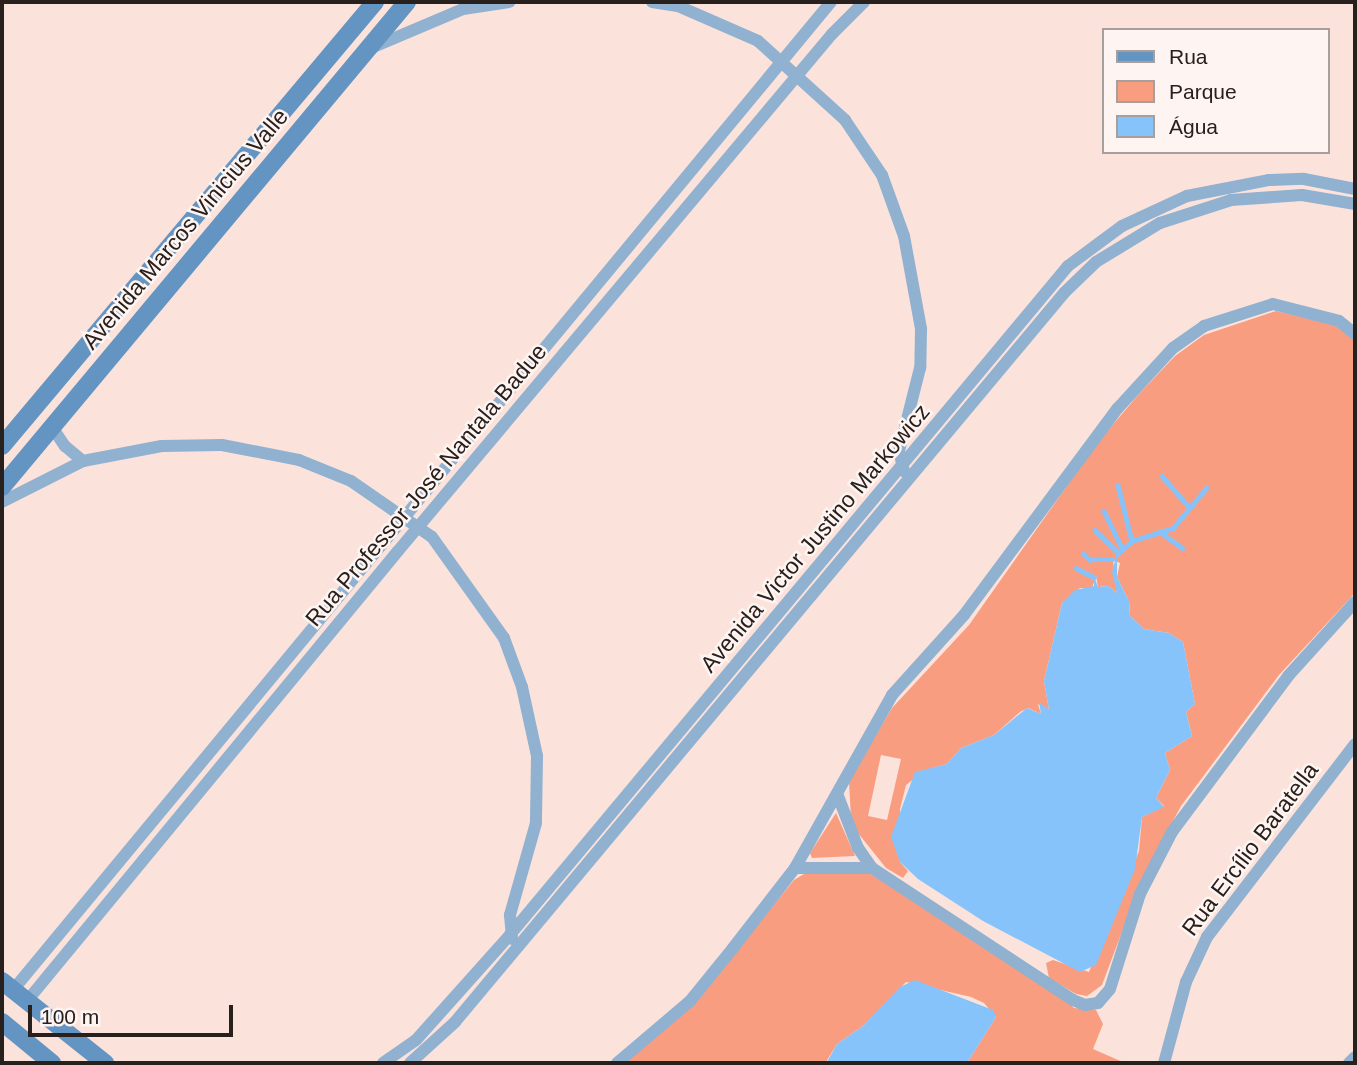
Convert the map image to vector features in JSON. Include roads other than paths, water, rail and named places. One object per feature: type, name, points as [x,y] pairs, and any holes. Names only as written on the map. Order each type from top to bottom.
[{"type":"street","name":"Avenida Marcos Vinicius Valle","points":[[2,446],[375,2]]},
{"type":"street","name":"Avenida Marcos Vinicius Valle","points":[[2,487],[407,2]]},
{"type":"street","points":[[365,51],[457,6],[509,2]]},
{"type":"street","points":[[652,2],[678,6],[758,41],[799,73],[845,120],[874,164],[904,236],[922,358],[901,438],[900,468],[912,478]]},
{"type":"street","name":"Rua Professor José Nantala Badue","points":[[14,991],[831,2]]},
{"type":"street","name":"Rua Professor José Nantala Badue","points":[[14,991],[419,526],[799,73],[864,2]]},
{"type":"street","name":"Avenida Victor Justino Markowicz","points":[[383,1063],[416,1040],[509,936],[1052,284],[1122,226],[1170,201],[1246,183],[1304,179],[1355,189]]},
{"type":"street","name":"Avenida Victor Justino Markowicz","points":[[410,1063],[455,1022],[1065,292],[1096,262],[1129,241],[1192,209],[1231,200],[1302,195],[1355,204]]},
{"type":"street","points":[[617,1063],[690,1001],[795,868],[838,796],[892,695],[964,615],[1118,408],[1173,348],[1204,326],[1273,304],[1329,318],[1355,334]]},
{"type":"street","points":[[52,427],[65,446],[83,461]]},
{"type":"street","points":[[2,502],[83,461],[162,446],[222,445],[299,460],[351,481],[419,526],[444,551],[504,638],[522,687],[537,756],[533,846],[510,915],[509,936],[520,946]]},
{"type":"street","points":[[838,796],[858,849],[872,868],[1079,1003],[1098,1003],[1110,989],[1140,894],[1171,832],[1289,675],[1355,602]]},
{"type":"street","name":"Rua Ercílio Baratella","points":[[1164,1063],[1186,982],[1207,937],[1355,744]]},
{"type":"street","points":[[795,868],[872,868]]},
{"type":"street","points":[[14,991],[105,1063]]},
{"type":"street","points":[[2,1023],[52,1063]]},
{"type":"street","points":[[1349,1063],[1355,1057]]},
{"type":"water","points":[[1117,554],[1117,577],[1129,601],[1130,616],[1144,629],[1169,633],[1183,642],[1195,704],[1186,712],[1192,736],[1165,753],[1170,770],[1156,798],[1164,807],[1142,817],[1135,869],[1096,965],[1080,972],[983,921],[918,879],[900,862],[891,837],[915,772],[947,764],[961,748],[994,735],[1027,708],[1041,714],[1039,702],[1049,710],[1044,681],[1062,603],[1075,590],[1094,586],[1094,576],[1098,587],[1108,586],[1117,593],[1112,572]]},
{"type":"water","points":[[915,980],[993,1010],[996,1017],[967,1063],[817,1063],[827,1062],[837,1044],[863,1026],[900,987]]},
{"type":"waterway","points":[[1162,476],[1189,507]]},
{"type":"waterway","points":[[1118,485],[1132,541]]},
{"type":"waterway","points":[[1117,554],[1132,541],[1173,528],[1207,487]]},
{"type":"waterway","points":[[1104,511],[1121,546]]},
{"type":"waterway","points":[[1095,530],[1118,552]]},
{"type":"waterway","points":[[1159,531],[1182,548]]},
{"type":"waterway","points":[[1083,553],[1090,560],[1113,560]]},
{"type":"waterway","points":[[1076,568],[1094,577]]}]
